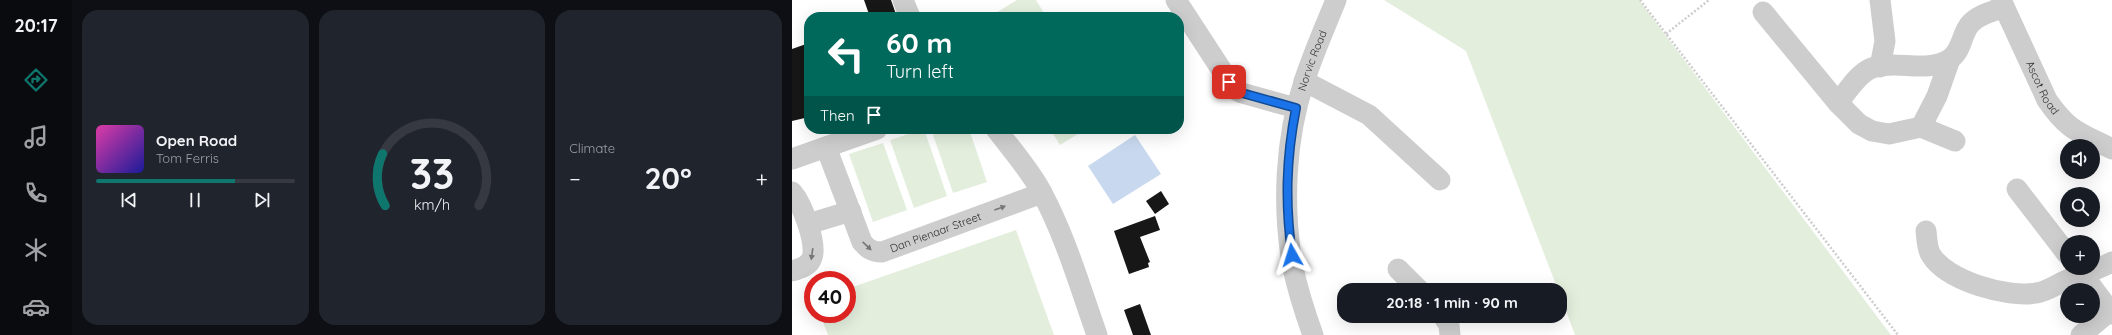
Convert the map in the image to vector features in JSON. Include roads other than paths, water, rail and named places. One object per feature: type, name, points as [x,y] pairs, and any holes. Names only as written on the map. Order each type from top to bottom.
[{"type":"street","points":[[902,0],[908,12]]},
{"type":"street","points":[[1176,0],[1184,12]]},
{"type":"street","name":"Norvic Road","points":[[1313,335],[1299,294],[1290,244],[1287,173],[1289,148],[1296,108],[1304,81],[1336,0]]},
{"type":"street","points":[[1880,0],[1885,41],[1880,67]]},
{"type":"street","points":[[1921,127],[1937,96],[1950,59],[1960,48],[1970,23],[1983,14],[2003,4]]},
{"type":"street","name":"Ascot Road","points":[[2003,4],[2047,100],[2055,111],[2075,132],[2112,149]]},
{"type":"street","points":[[1184,12],[1234,89],[1242,93],[1296,108]]},
{"type":"street","points":[[1763,12],[1838,103],[1859,124],[1872,131],[1889,134],[1921,127],[1954,142]]},
{"type":"street","points":[[1838,103],[1861,75],[1872,68],[1915,67],[1935,64],[1950,59]]},
{"type":"street","points":[[1304,81],[1369,114],[1440,180]]},
{"type":"street","points":[[792,159],[864,134]]},
{"type":"street","points":[[1000,134],[1042,192],[1061,231],[1097,335]]},
{"type":"street","name":"Dan Pienaar Street","points":[[826,147],[862,242],[868,249],[874,252],[882,252],[1042,192]]},
{"type":"street","points":[[2016,189],[2060,245]]},
{"type":"street","points":[[792,192],[798,199],[808,224],[813,256],[804,267],[792,271]]},
{"type":"street","points":[[808,224],[851,211]]},
{"type":"street","points":[[1926,231],[1930,255],[1951,275],[1965,282],[2016,294],[2036,294],[2051,289],[2075,275]]},
{"type":"street","points":[[2100,265],[2112,262]]},
{"type":"street","points":[[1398,269],[1412,283]]},
{"type":"street","points":[[2081,335],[2111,312],[2083,275]]},
{"type":"street","points":[[1448,323],[1450,335]]},
{"type":"water","points":[[1135,135],[1161,174],[1113,204],[1088,166]]}]
